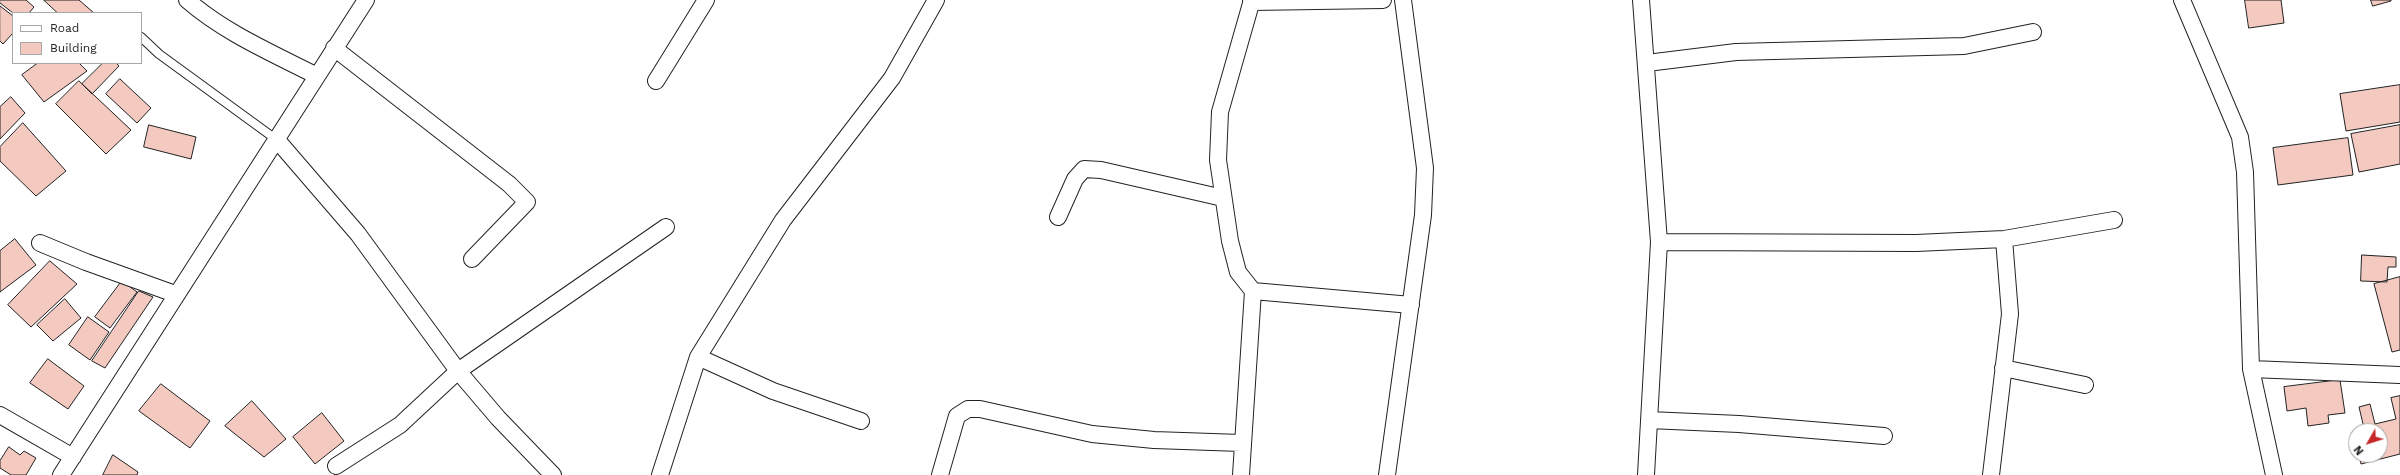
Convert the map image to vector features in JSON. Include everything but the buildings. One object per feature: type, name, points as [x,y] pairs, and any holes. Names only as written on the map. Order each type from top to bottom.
[{"type":"street","points":[[187,0],[214,22],[317,76]]},
{"type":"street","points":[[61,475],[366,0]]},
{"type":"street","points":[[656,82],[706,0]]},
{"type":"street","points":[[660,475],[698,357],[782,220],[892,78],[936,0]]},
{"type":"street","points":[[1241,475],[1241,443],[1253,291],[1238,272],[1230,241],[1218,160],[1220,112],[1251,1],[1384,0]]},
{"type":"street","points":[[1387,475],[1423,215],[1425,168],[1403,0]]},
{"type":"street","points":[[1641,0],[1660,242],[1646,475]]},
{"type":"street","points":[[2182,0],[2240,137],[2245,172],[2251,369],[2274,475]]},
{"type":"street","points":[[1647,63],[1736,52],[1964,46],[2033,32]]},
{"type":"street","points":[[334,48],[509,184],[527,202],[472,259]]},
{"type":"street","points":[[277,140],[358,234],[458,371],[498,418],[553,475]]},
{"type":"street","points":[[1058,217],[1075,179],[1084,169],[1101,170],[1223,198]]},
{"type":"street","points":[[1660,242],[1916,243],[2004,239],[2114,220]]},
{"type":"street","points":[[336,466],[400,425],[458,371],[666,228]]},
{"type":"street","points":[[1991,475],[2010,314],[2004,239]]},
{"type":"street","points":[[40,243],[86,262],[176,294]]},
{"type":"street","points":[[1253,291],[1411,305]]},
{"type":"street","points":[[698,357],[773,391],[861,421]]},
{"type":"street","points":[[2003,368],[2086,385]]},
{"type":"street","points":[[2251,369],[2400,375]]},
{"type":"street","points":[[940,475],[957,416],[968,409],[980,410],[1092,434],[1154,440],[1241,443]]},
{"type":"street","points":[[0,415],[73,457]]},
{"type":"street","points":[[1649,420],[1739,424],[1884,436]]},
{"type":"lane","points":[[142,37],[159,54],[277,140]]}]
